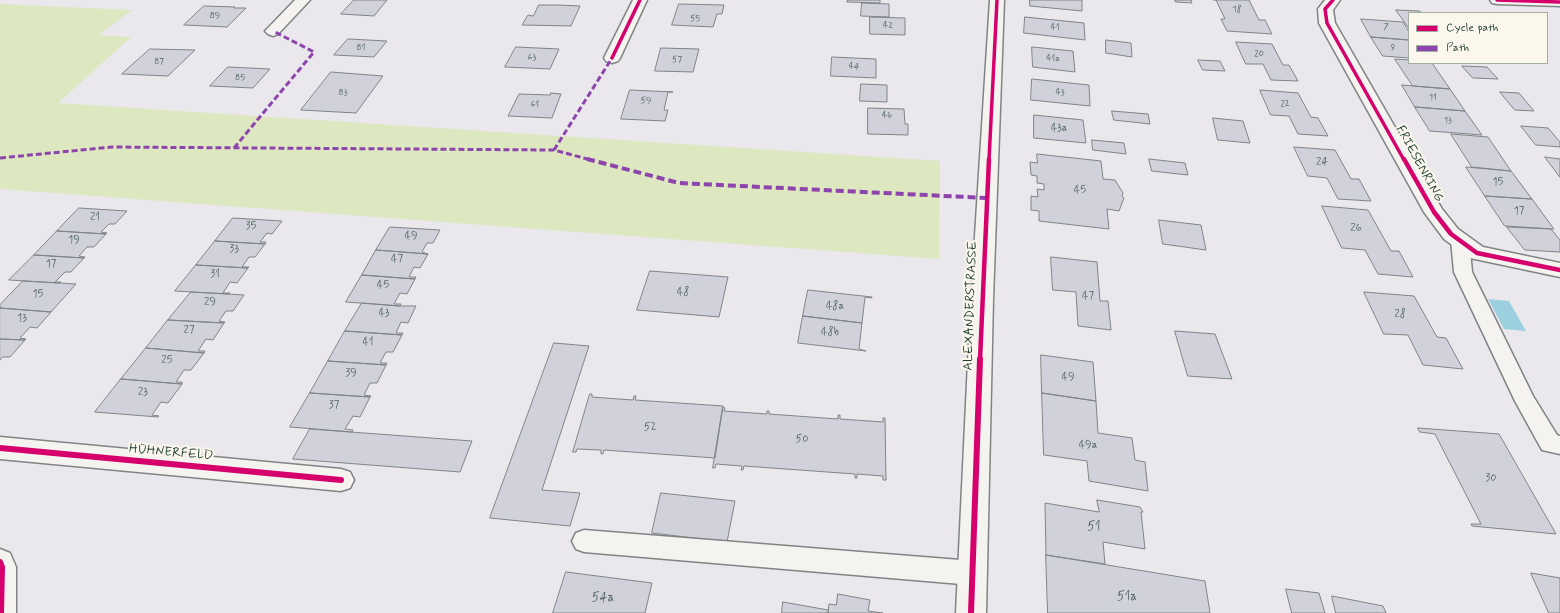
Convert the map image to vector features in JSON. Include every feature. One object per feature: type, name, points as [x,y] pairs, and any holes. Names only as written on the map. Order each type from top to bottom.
[{"type":"street","points":[[273,30],[303,0]]},
{"type":"street","points":[[612,58],[640,0]]},
{"type":"street","name":"ALEXANDERSTRASSE","points":[[971,613],[982,299],[997,0]]},
{"type":"street","name":"FRIESENRING","points":[[1333,0],[1325,9],[1327,23],[1434,212],[1451,234],[1478,253],[1560,270]]},
{"type":"street","points":[[1497,0],[1560,2]]},
{"type":"street","name":"HÜHNERFELD","points":[[0,448],[341,480]]},
{"type":"street","points":[[0,562],[2,567],[1,613]]},
{"type":"lane","points":[[1460,240],[1463,272],[1504,358],[1525,401],[1550,444],[1560,445]]},
{"type":"lane","points":[[584,541],[972,573]]},
{"type":"green space","points":[[0,4],[132,10],[99,35],[131,37],[58,103],[940,161],[939,259],[0,189]]},
{"type":"water","points":[[1488,299],[1509,301],[1526,331],[1504,329]]},
{"type":"building","points":[[354,0],[387,0],[374,16],[341,14]]},
{"type":"building","points":[[848,0],[880,0],[880,3],[847,2]]},
{"type":"building","points":[[1030,0],[1082,0],[1082,11],[1030,6]]},
{"type":"building","points":[[1175,0],[1191,0],[1192,3],[1176,2]]},
{"type":"building","points":[[1216,0],[1249,0],[1259,20],[1265,20],[1272,34],[1227,31],[1221,19],[1225,19]]},
{"type":"building","points":[[862,3],[889,4],[889,17],[861,16]]},
{"type":"building","points":[[679,4],[724,5],[722,14],[717,14],[713,27],[672,25]]},
{"type":"building","points":[[539,5],[580,6],[571,26],[522,25],[528,15],[533,16]]},
{"type":"building","points":[[204,6],[246,8],[227,27],[184,25]]},
{"type":"building","points":[[1396,10],[1420,11],[1408,12],[1408,27]]},
{"type":"building","points":[[870,17],[905,18],[905,35],[870,34]]},
{"type":"building","points":[[1025,17],[1084,23],[1085,40],[1024,33]]},
{"type":"building","points":[[1361,19],[1403,22],[1408,30],[1408,40],[1371,37]]},
{"type":"building","points":[[1371,37],[1408,40],[1408,58],[1383,56]]},
{"type":"building","points":[[348,39],[387,41],[374,57],[334,55]]},
{"type":"building","points":[[1106,40],[1131,43],[1132,57],[1106,53]]},
{"type":"building","points":[[1236,42],[1272,44],[1283,65],[1289,65],[1298,81],[1271,80],[1263,64],[1246,64]]},
{"type":"building","points":[[516,47],[559,49],[550,69],[505,67]]},
{"type":"building","points":[[1032,47],[1073,51],[1075,72],[1033,67]]},
{"type":"building","points":[[661,48],[699,49],[693,72],[655,71]]},
{"type":"building","points":[[150,49],[195,50],[168,76],[122,74]]},
{"type":"building","points":[[832,57],[876,59],[876,78],[831,76]]},
{"type":"building","points":[[1395,59],[1408,60],[1408,64],[1433,64],[1450,89],[1413,86]]},
{"type":"building","points":[[1198,60],[1220,61],[1225,71],[1203,70]]},
{"type":"building","points":[[1462,66],[1487,67],[1498,79],[1473,78]]},
{"type":"building","points":[[228,67],[270,69],[253,88],[210,86]]},
{"type":"building","points":[[331,72],[383,76],[356,113],[301,110]]},
{"type":"building","points":[[1032,79],[1089,85],[1090,106],[1031,100]]},
{"type":"building","points":[[861,84],[887,85],[887,102],[860,101]]},
{"type":"building","points":[[1402,85],[1450,89],[1465,111],[1415,107]]},
{"type":"building","points":[[630,90],[673,92],[668,92],[664,110],[668,110],[665,121],[621,119]]},
{"type":"building","points":[[1260,90],[1298,93],[1311,117],[1318,118],[1328,136],[1298,134],[1289,116],[1271,115]]},
{"type":"building","points":[[1500,92],[1519,93],[1534,111],[1515,110]]},
{"type":"building","points":[[551,93],[561,94],[552,118],[508,116],[519,94],[550,95]]},
{"type":"building","points":[[1415,107],[1465,111],[1482,135],[1430,131]]},
{"type":"building","points":[[868,108],[904,109],[905,124],[908,124],[908,135],[868,134]]},
{"type":"building","points":[[1112,111],[1148,114],[1150,124],[1114,120]]},
{"type":"building","points":[[1034,115],[1083,120],[1086,143],[1034,138]]},
{"type":"building","points":[[1213,118],[1243,121],[1250,143],[1218,140]]},
{"type":"building","points":[[1521,126],[1548,128],[1560,142],[1560,147],[1536,145]]},
{"type":"building","points":[[1451,134],[1488,137],[1511,171],[1472,167]]},
{"type":"building","points":[[1092,140],[1124,143],[1126,154],[1093,150]]},
{"type":"building","points":[[1294,147],[1335,150],[1351,179],[1359,179],[1371,201],[1338,199],[1327,178],[1308,176]]},
{"type":"building","points":[[1037,154],[1101,161],[1103,179],[1115,180],[1123,193],[1122,196],[1124,198],[1119,211],[1107,209],[1109,229],[1039,221],[1039,211],[1031,210],[1031,196],[1038,197],[1037,189],[1044,190],[1044,184],[1037,183],[1037,176],[1031,175],[1030,162],[1037,163]]},
{"type":"building","points":[[1545,157],[1560,159],[1560,177]]},
{"type":"building","points":[[1149,159],[1185,163],[1188,175],[1152,171]]},
{"type":"building","points":[[1466,167],[1511,171],[1532,199],[1485,196]]},
{"type":"building","points":[[1485,196],[1532,199],[1554,229],[1505,226]]},
{"type":"building","points":[[1322,206],[1368,210],[1391,251],[1399,251],[1413,277],[1378,274],[1365,250],[1342,248]]},
{"type":"building","points":[[79,208],[127,211],[115,224],[109,224],[101,232],[107,233],[106,234],[57,231]]},
{"type":"building","points":[[233,218],[282,221],[272,234],[267,233],[260,242],[266,242],[265,244],[215,241]]},
{"type":"building","points":[[1159,220],[1201,225],[1206,250],[1163,244]]},
{"type":"building","points":[[390,227],[440,230],[433,243],[427,243],[422,252],[428,254],[376,250]]},
{"type":"building","points":[[1507,227],[1551,229],[1560,240],[1560,252],[1525,250]]},
{"type":"building","points":[[57,231],[106,234],[94,247],[87,247],[79,256],[85,257],[84,258],[34,255]]},
{"type":"building","points":[[215,241],[265,244],[255,257],[249,257],[242,267],[249,267],[248,268],[196,265]]},
{"type":"building","points":[[376,250],[428,254],[420,268],[414,267],[409,277],[416,277],[415,279],[362,275]]},
{"type":"building","points":[[34,255],[84,258],[71,272],[65,272],[55,282],[61,282],[60,283],[9,280]]},
{"type":"building","points":[[1051,257],[1097,262],[1100,301],[1108,301],[1111,330],[1078,326],[1076,292],[1053,290]]},
{"type":"building","points":[[196,265],[248,268],[237,283],[230,282],[223,293],[230,293],[228,294],[175,291]]},
{"type":"building","points":[[650,271],[728,277],[719,317],[637,310]]},
{"type":"building","points":[[362,275],[415,279],[407,294],[400,293],[394,304],[401,304],[400,306],[346,302]]},
{"type":"building","points":[[23,281],[76,284],[51,312],[0,308],[0,305]]},
{"type":"building","points":[[808,290],[872,297],[872,298],[865,297],[862,323],[803,316]]},
{"type":"building","points":[[191,292],[244,295],[233,311],[226,311],[219,321],[225,322],[224,323],[168,320]]},
{"type":"building","points":[[1364,292],[1414,296],[1437,337],[1446,338],[1463,369],[1423,365],[1408,335],[1384,334]]},
{"type":"building","points":[[362,303],[416,306],[408,323],[401,322],[396,333],[403,333],[402,335],[345,331]]},
{"type":"building","points":[[0,308],[51,312],[37,328],[30,327],[20,338],[26,339],[25,340],[0,339]]},
{"type":"building","points":[[803,316],[862,323],[859,349],[866,351],[798,343]]},
{"type":"building","points":[[168,320],[224,323],[213,340],[206,339],[198,351],[205,351],[204,353],[146,348]]},
{"type":"building","points":[[345,331],[402,335],[393,352],[386,352],[380,363],[387,363],[386,365],[328,361]]},
{"type":"building","points":[[1175,331],[1215,334],[1232,379],[1188,376]]},
{"type":"building","points":[[0,339],[25,340],[10,357],[3,357],[0,360]]},
{"type":"building","points":[[554,343],[589,346],[542,490],[580,493],[570,526],[490,518]]},
{"type":"building","points":[[146,348],[204,353],[191,370],[184,370],[176,382],[182,382],[182,384],[121,379]]},
{"type":"building","points":[[1041,355],[1093,362],[1096,401],[1042,393]]},
{"type":"building","points":[[328,361],[386,365],[377,383],[370,383],[364,395],[371,396],[370,397],[310,393]]},
{"type":"building","points":[[121,379],[182,384],[168,403],[161,402],[152,415],[159,416],[158,417],[95,412]]},
{"type":"building","points":[[310,393],[370,397],[360,417],[353,416],[345,429],[353,430],[352,432],[290,427]]},
{"type":"building","points":[[1042,393],[1096,401],[1098,433],[1132,438],[1135,460],[1145,462],[1148,491],[1089,481],[1087,461],[1044,455]]},
{"type":"building","points":[[590,394],[592,394],[592,397],[633,400],[634,396],[636,396],[635,400],[723,406],[715,458],[604,450],[603,454],[601,454],[601,450],[577,449],[576,452],[573,452]]},
{"type":"building","points":[[723,407],[725,408],[724,411],[767,414],[767,411],[769,411],[769,414],[838,419],[838,415],[840,415],[840,419],[883,422],[883,418],[885,418],[886,480],[883,480],[883,476],[857,474],[857,478],[855,478],[855,474],[744,466],[743,470],[741,470],[742,466],[716,464],[715,468],[713,468]]},
{"type":"building","points":[[1418,428],[1499,434],[1556,534],[1472,526],[1471,524],[1481,524],[1435,434],[1420,432]]},
{"type":"building","points":[[310,429],[472,441],[460,472],[293,459]]},
{"type":"building","points":[[661,493],[735,501],[727,542],[652,533]]},
{"type":"building","points":[[1097,500],[1140,507],[1143,512],[1141,512],[1145,549],[1103,542],[1105,564],[1046,555],[1045,503],[1099,512]]},
{"type":"building","points":[[1046,555],[1205,581],[1210,613],[1048,613]]},
{"type":"building","points":[[566,572],[652,583],[645,613],[553,613]]},
{"type":"building","points":[[1531,573],[1560,578],[1560,613],[1549,613]]},
{"type":"building","points":[[1286,589],[1319,593],[1325,613],[1292,613]]},
{"type":"building","points":[[838,594],[870,600],[868,611],[883,613],[828,613],[829,604],[836,605]]},
{"type":"building","points":[[1332,596],[1383,606],[1386,613],[1336,613]]},
{"type":"building","points":[[783,602],[828,610],[828,613],[782,613]]},
{"type":"marked path","points":[[234,148],[314,52],[273,31]]},
{"type":"marked path","points":[[554,150],[612,58]]},
{"type":"marked path","points":[[0,158],[112,147],[554,150],[679,183],[987,198]]},
{"type":"cycle path","points":[[612,58],[640,0]]},
{"type":"cycle path","points":[[971,613],[982,299],[997,0]]},
{"type":"cycle path","points":[[1333,0],[1325,9],[1327,23],[1434,212],[1451,234],[1477,253],[1560,270]]},
{"type":"cycle path","points":[[1497,0],[1560,2]]},
{"type":"cycle path","points":[[0,448],[341,480]]},
{"type":"cycle path","points":[[0,562],[2,567],[1,613]]}]
